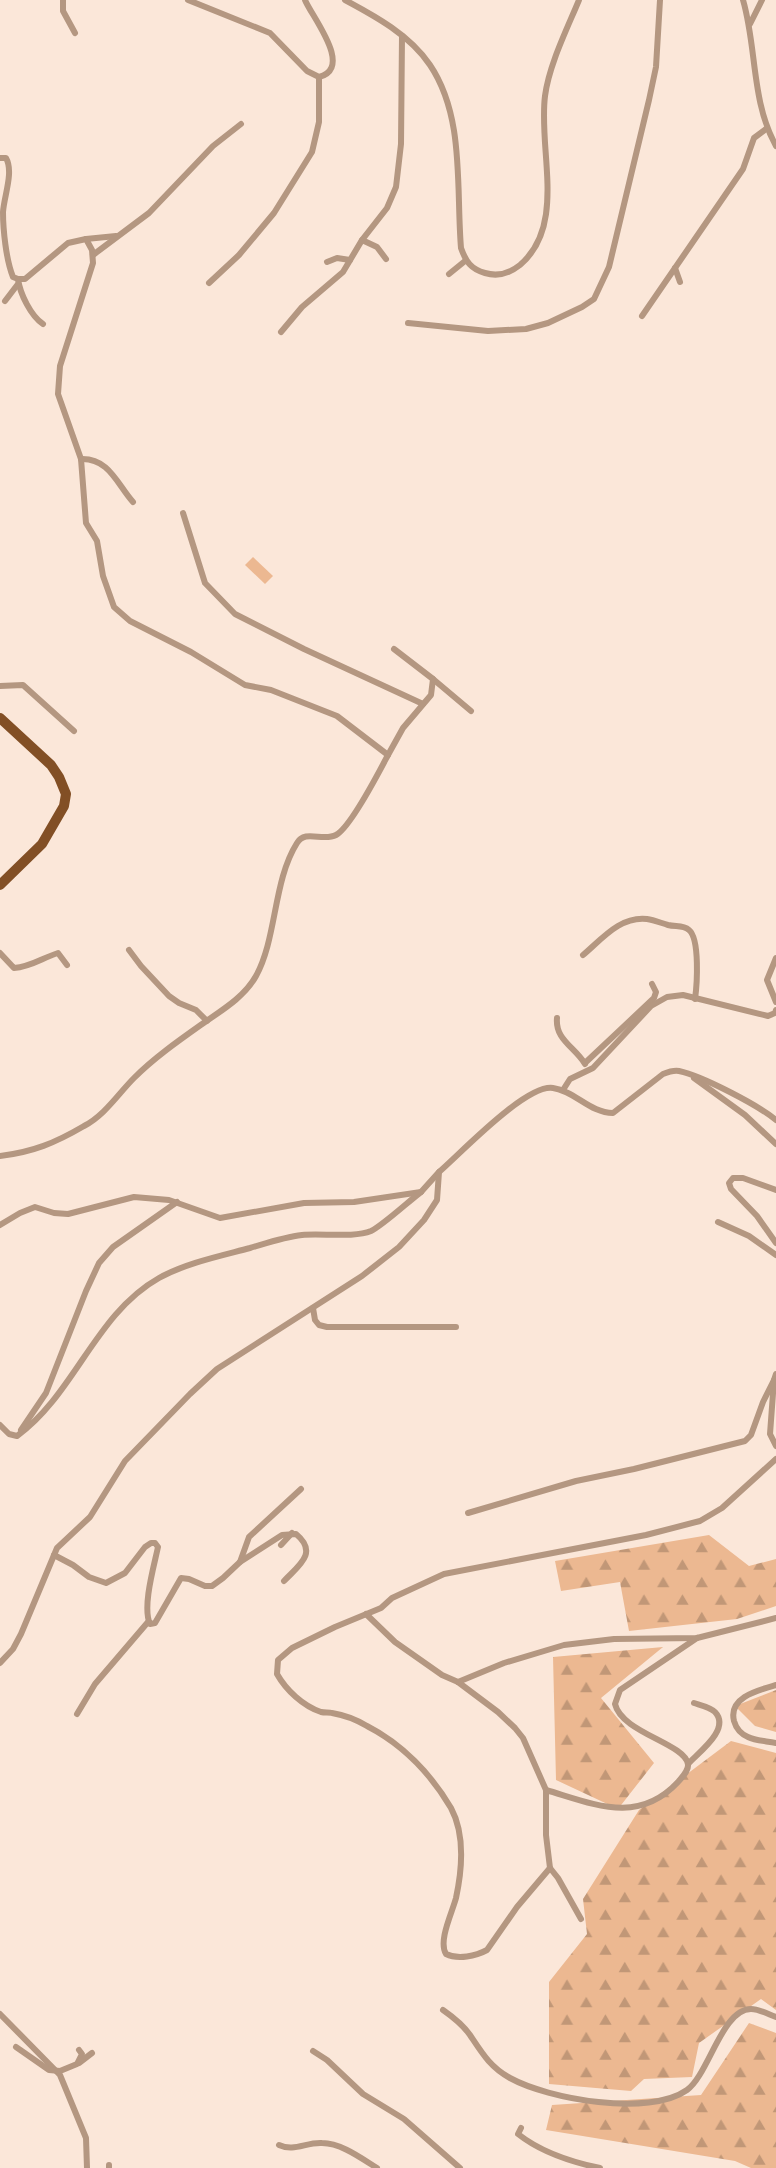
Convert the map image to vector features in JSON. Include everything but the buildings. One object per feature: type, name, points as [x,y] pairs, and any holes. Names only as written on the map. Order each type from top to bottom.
[{"type":"main road","points":[[0,718],[51,765],[60,776],[66,794],[64,806],[41,844],[0,886]]},
{"type":"street","points":[[63,0],[63,10],[75,33]]},
{"type":"street","points":[[188,0],[270,33],[307,71],[319,77],[324,76],[332,67],[332,51],[305,0]]},
{"type":"street","points":[[346,0],[402,36],[429,62],[442,85],[454,136],[461,248],[466,261],[475,270],[489,274],[506,273],[518,266],[532,253],[541,239],[547,201],[545,96],[579,0]]},
{"type":"street","points":[[408,323],[488,331],[526,329],[548,323],[594,299],[609,267],[649,100],[656,67],[660,0]]},
{"type":"street","points":[[743,0],[750,24],[755,85],[766,129],[776,146]]},
{"type":"street","points":[[750,24],[762,0]]},
{"type":"street","points":[[281,332],[302,307],[343,272],[362,240],[387,208],[396,187],[401,144],[402,36]]},
{"type":"street","points":[[209,283],[239,255],[275,213],[312,152],[319,122],[319,77]]},
{"type":"street","points":[[93,255],[149,213],[213,146],[241,124]]},
{"type":"street","points":[[642,316],[743,169],[754,138],[766,129]]},
{"type":"street","points":[[0,158],[6,158],[9,166],[2,236],[11,272],[36,319],[43,324]]},
{"type":"street","points":[[5,301],[18,282],[68,243],[118,236]]},
{"type":"street","points":[[86,239],[93,255],[93,264],[60,366],[58,394],[81,459],[86,523],[97,541],[103,576],[114,607],[120,614],[245,685],[271,691],[337,716],[388,755]]},
{"type":"street","points":[[362,240],[377,247],[386,259]]},
{"type":"street","points":[[327,262],[337,258],[350,260]]},
{"type":"street","points":[[449,274],[466,261]]},
{"type":"street","points":[[675,268],[680,282]]},
{"type":"street","points":[[81,459],[101,463],[109,469],[133,502]]},
{"type":"street","points":[[183,513],[205,583],[235,614],[315,655],[424,704]]},
{"type":"street","points":[[394,649],[471,711]]},
{"type":"street","points":[[0,1156],[41,1148],[86,1125],[135,1077],[246,990],[261,966],[277,900],[297,842],[306,836],[327,837],[339,833],[364,799],[403,728],[431,695],[433,679]]},
{"type":"street","points":[[0,686],[23,685],[74,731]]},
{"type":"street","points":[[583,956],[619,924],[631,920],[647,919],[682,926],[688,929],[695,940],[695,999]]},
{"type":"street","points":[[129,950],[169,996],[196,1010],[208,1020]]},
{"type":"street","points":[[0,953],[14,968],[38,963],[58,953],[67,965]]},
{"type":"street","points":[[776,958],[766,980],[776,1002]]},
{"type":"street","points":[[583,1072],[585,1063],[654,998],[656,992],[652,984]]},
{"type":"street","points":[[563,1090],[569,1079],[593,1068],[651,1006],[661,999],[683,995],[768,1016],[776,1010]]},
{"type":"street","points":[[557,1018],[556,1029],[585,1063]]},
{"type":"street","points":[[17,1436],[49,1408],[111,1320],[133,1297],[160,1278],[200,1262],[281,1239],[371,1231],[421,1192],[439,1172],[519,1100],[543,1088],[563,1090],[603,1113],[613,1113],[663,1074],[681,1072],[706,1081],[756,1106],[776,1120]]},
{"type":"street","points":[[692,1077],[745,1115],[776,1144]]},
{"type":"street","points":[[0,1663],[13,1649],[21,1634],[60,1544],[90,1517],[125,1461],[217,1369],[380,1263],[424,1220],[437,1200],[439,1172]]},
{"type":"street","points":[[776,1190],[743,1178],[733,1178],[729,1183],[731,1189],[757,1216],[776,1243]]},
{"type":"street","points":[[0,1225],[27,1209],[36,1207],[68,1214],[126,1198],[146,1197],[177,1202],[213,1217],[227,1218],[304,1203],[354,1202],[421,1192]]},
{"type":"street","points":[[17,1436],[46,1393],[99,1263],[113,1247],[177,1202]]},
{"type":"street","points":[[718,1222],[749,1236],[776,1255]]},
{"type":"street","points":[[313,1308],[315,1320],[319,1325],[327,1327],[456,1327]]},
{"type":"street","points":[[775,1377],[770,1434],[776,1446]]},
{"type":"street","points":[[468,1514],[576,1481],[745,1441],[751,1435],[775,1377]]},
{"type":"street","points":[[0,1425],[9,1434],[17,1436]]},
{"type":"street","points":[[550,1868],[517,1907],[487,1950],[459,1957],[446,1954],[443,1944],[456,1897],[461,1854],[460,1838],[452,1810],[415,1760],[404,1750],[366,1725],[321,1712],[288,1691],[277,1674],[278,1660],[285,1652],[381,1608],[392,1598],[444,1574],[646,1535],[700,1521],[722,1508],[776,1459]]},
{"type":"street","points":[[240,1562],[249,1537],[301,1489]]},
{"type":"street","points":[[148,1622],[150,1625],[155,1623],[181,1578],[212,1586],[240,1562],[282,1535],[292,1533],[299,1535],[304,1541],[307,1553],[304,1560],[284,1581]]},
{"type":"street","points":[[281,1545],[292,1533]]},
{"type":"street","points":[[54,1555],[89,1577],[106,1583],[120,1577],[145,1547],[151,1543],[158,1547],[148,1604],[148,1622],[95,1684],[77,1714]]},
{"type":"street","points":[[366,1614],[395,1642],[442,1675],[458,1682],[515,1728],[528,1747],[547,1790],[546,1835],[550,1868],[581,1919]]},
{"type":"street","points":[[458,1682],[504,1663],[564,1645],[625,1638],[697,1637],[776,1618]]},
{"type":"street","points":[[688,1764],[679,1753],[621,1717],[615,1703],[620,1689],[697,1637]]},
{"type":"street","points":[[776,1685],[748,1694],[735,1706],[733,1714],[735,1724],[747,1737],[776,1743]]},
{"type":"street","points":[[547,1790],[606,1807],[630,1808],[653,1802],[687,1772],[688,1764],[719,1729],[717,1715],[712,1710],[694,1703]]},
{"type":"street","points":[[443,2010],[463,2027],[491,2065],[513,2080],[561,2097],[631,2103],[670,2098],[683,2093],[694,2084],[723,2033],[739,2012],[750,2008],[776,2017]]},
{"type":"street","points":[[0,2014],[60,2075],[86,2138],[87,2168]]},
{"type":"street","points":[[16,2047],[49,2070],[56,2071],[77,2064],[92,2053]]},
{"type":"street","points":[[77,2064],[82,2054],[79,2050]]},
{"type":"street","points":[[313,2051],[327,2060],[363,2094],[404,2119],[460,2168]]},
{"type":"street","points":[[521,2128],[518,2134],[556,2156],[600,2168]]},
{"type":"street","points":[[279,2145],[288,2149],[330,2143],[377,2168]]},
{"type":"green space","points":[[253,557],[273,576],[265,584],[245,565]]},
{"type":"green space","points":[[709,1535],[749,1566],[776,1559],[776,1606],[737,1619],[629,1631],[620,1582],[561,1591],[555,1561]]},
{"type":"green space","points":[[663,1647],[601,1698],[654,1763],[618,1809],[556,1780],[553,1657]]},
{"type":"green space","points":[[776,1690],[776,1732],[755,1726],[735,1706]]},
{"type":"green space","points":[[731,1741],[776,1753],[776,2010],[761,1999],[699,2043],[692,2077],[644,2079],[631,2091],[549,2084],[549,1982],[587,1934],[583,1899],[639,1810]]},
{"type":"green space","points":[[749,2023],[776,2033],[776,2168],[751,2168],[735,2161],[546,2130],[552,2105],[701,2095]]}]
